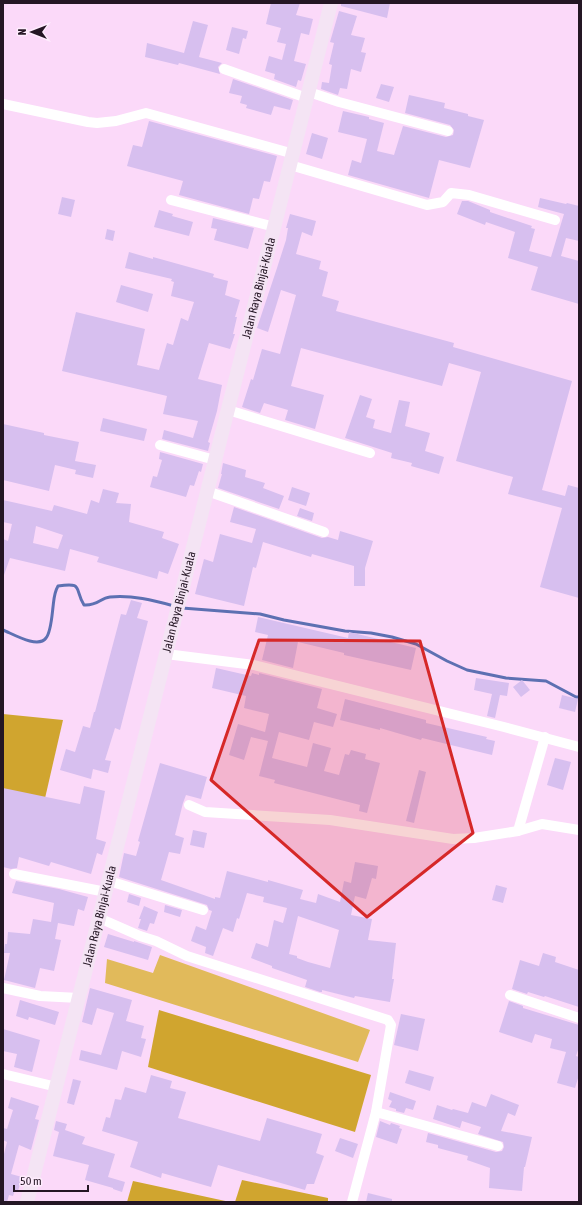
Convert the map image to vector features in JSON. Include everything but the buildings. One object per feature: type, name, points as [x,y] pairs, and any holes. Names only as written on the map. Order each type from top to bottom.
[{"type":"main road","name":"Jalan Raya Binjai-Kuala","points":[[28,1202],[331,3]]},
{"type":"street","points":[[224,69],[308,95],[448,131]]},
{"type":"street","points":[[3,104],[97,123],[116,121],[146,113],[427,205],[443,202],[451,193],[461,194],[556,220]]},
{"type":"street","points":[[171,200],[275,227]]},
{"type":"street","points":[[228,410],[370,453]]},
{"type":"street","points":[[160,445],[215,460]]},
{"type":"street","points":[[208,491],[324,532]]},
{"type":"street","points":[[166,654],[254,665],[579,746]]},
{"type":"street","points":[[518,831],[545,737]]},
{"type":"street","points":[[188,805],[205,812],[330,820],[453,839],[474,838],[518,831],[542,824],[579,830]]},
{"type":"street","points":[[14,874],[107,886],[203,910]]},
{"type":"street","points":[[99,918],[140,936],[156,941],[187,956],[388,1020],[391,1025],[376,1112],[352,1202]]},
{"type":"street","points":[[3,988],[40,996],[79,998]]},
{"type":"street","points":[[510,995],[579,1018]]},
{"type":"street","points":[[3,1074],[57,1087]]},
{"type":"street","points":[[376,1112],[498,1146]]},
{"type":"highlighted area","points":[[259,640],[420,641],[473,833],[367,917],[211,780]]},
{"type":"shaded area","points":[[3,714],[63,720],[43,807],[3,797]]},
{"type":"shaded area","points":[[160,955],[370,1030],[358,1062],[105,983],[107,959],[153,973]]},
{"type":"shaded area","points":[[159,1010],[371,1075],[355,1132],[148,1067]]},
{"type":"shaded area","points":[[242,1180],[328,1198],[328,1202],[235,1202]]},
{"type":"shaded area","points":[[133,1181],[230,1202],[127,1202]]},
{"type":"waterway","points":[[3,630],[25,640],[37,642],[46,638],[50,628],[54,596],[58,586],[75,586],[84,605],[93,604],[110,597],[126,597],[142,598],[174,606]]},
{"type":"waterway","points":[[182,608],[260,614],[345,631],[371,633],[392,637],[416,644],[467,670],[506,678],[546,681],[576,697],[579,697]]}]
